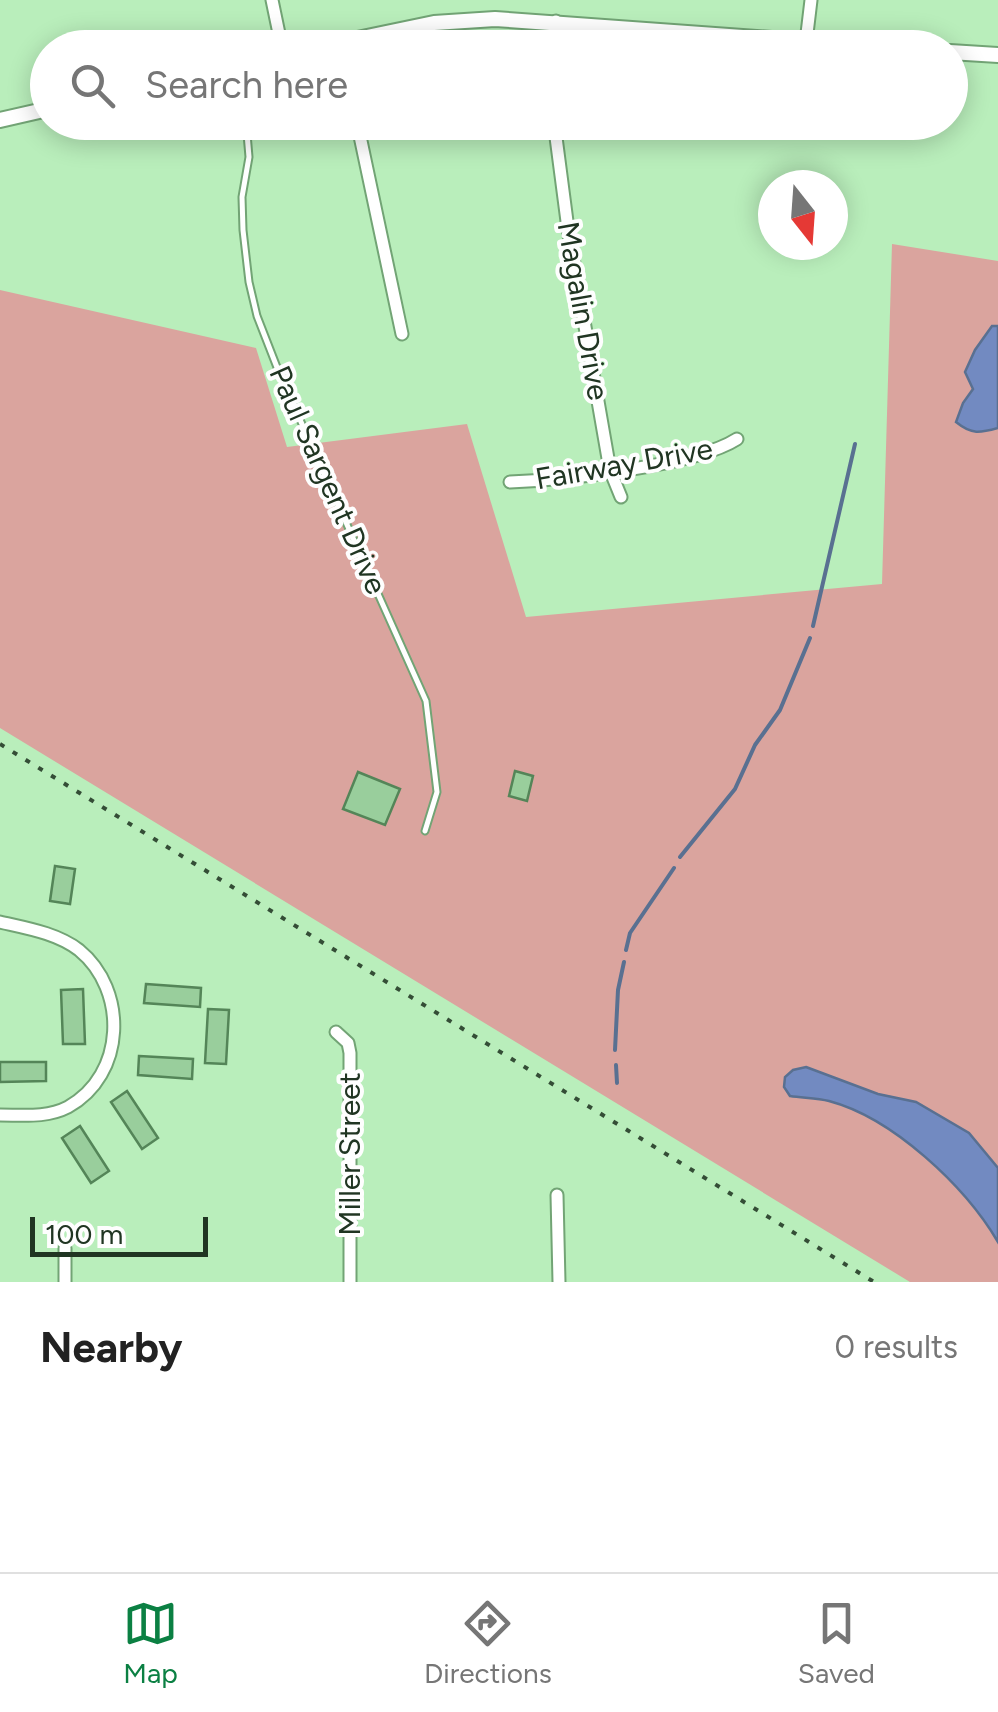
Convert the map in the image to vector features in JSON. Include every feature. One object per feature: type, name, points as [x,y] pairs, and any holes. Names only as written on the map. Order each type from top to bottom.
[{"type":"street","points":[[272,0],[278,30]]},
{"type":"street","points":[[807,30],[811,0]]},
{"type":"street","points":[[400,30],[434,23],[495,19],[656,30]]},
{"type":"street","points":[[556,22],[556,30]]},
{"type":"street","points":[[968,53],[998,55]]},
{"type":"street","points":[[0,120],[30,113]]},
{"type":"street","points":[[362,140],[402,334]]},
{"type":"street","name":"Magalin Drive","points":[[556,140],[610,470],[621,497]]},
{"type":"street","name":"Fairway Drive","points":[[510,482],[544,481],[703,455],[737,439]]},
{"type":"street","points":[[0,922],[63,940],[78,949],[108,988],[115,1023],[101,1072],[75,1102],[40,1115],[0,1115]]},
{"type":"street","name":"Miller Street","points":[[336,1032],[348,1042],[350,1054],[350,1282]]},
{"type":"street","points":[[558,1195],[559,1282]]},
{"type":"street","points":[[65,1248],[65,1282]]},
{"type":"lane","name":"Paul Sargent Drive","points":[[247,140],[243,230],[257,316],[426,701],[437,792],[425,831]]},
{"type":"shaded area","points":[[892,244],[998,261],[998,1282],[910,1282],[0,728],[0,290],[256,348],[287,447],[467,424],[526,617],[882,584]]},
{"type":"water","points":[[992,326],[998,326],[998,428],[976,432],[956,422],[973,389],[965,372]]},
{"type":"water","points":[[806,1067],[878,1094],[916,1102],[969,1133],[998,1168],[998,1242],[947,1177],[902,1138],[853,1110],[824,1100],[790,1096],[784,1087],[785,1077]]},
{"type":"building","points":[[515,771],[533,776],[527,801],[509,796]]},
{"type":"building","points":[[358,772],[400,789],[385,825],[343,809]]},
{"type":"building","points":[[55,866],[75,869],[70,904],[50,901]]},
{"type":"building","points":[[146,984],[201,988],[200,1007],[144,1003]]},
{"type":"building","points":[[83,989],[85,1044],[63,1044],[61,990]]},
{"type":"building","points":[[208,1009],[229,1010],[226,1064],[205,1063]]},
{"type":"building","points":[[139,1056],[193,1059],[192,1079],[138,1075]]},
{"type":"building","points":[[0,1062],[46,1062],[46,1081],[0,1082]]},
{"type":"building","points":[[127,1091],[158,1138],[142,1149],[111,1102]]},
{"type":"building","points":[[80,1126],[109,1171],[91,1183],[62,1138]]},
{"type":"waterway","points":[[813,626],[855,444]]},
{"type":"waterway","points":[[680,857],[735,789],[755,745],[780,710],[810,638]]},
{"type":"waterway","points":[[626,950],[630,933],[674,868]]},
{"type":"waterway","points":[[615,1050],[618,990],[624,962]]},
{"type":"waterway","points":[[616,1065],[617,1083]]},
{"type":"railway","points":[[0,744],[874,1282]]}]
